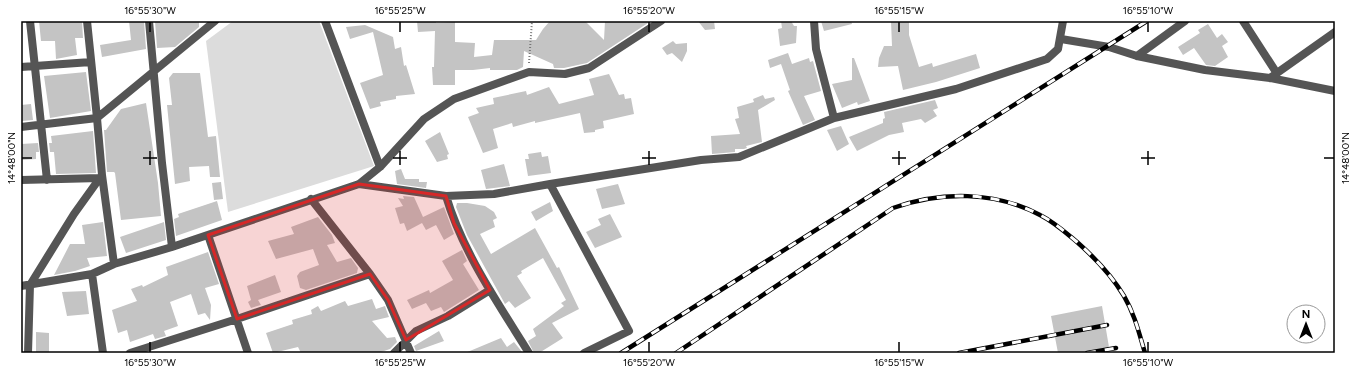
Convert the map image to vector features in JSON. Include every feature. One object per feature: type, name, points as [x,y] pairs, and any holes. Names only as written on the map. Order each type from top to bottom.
[{"type":"street","points":[[30,21],[47,180]]},
{"type":"street","points":[[87,21],[97,118],[101,177],[114,264]]},
{"type":"street","points":[[149,21],[162,164],[172,247]]},
{"type":"street","points":[[21,127],[97,118],[215,21]]},
{"type":"street","points":[[325,21],[380,167]]},
{"type":"street","points":[[21,286],[92,274],[114,264],[172,247],[359,184],[380,167],[424,119],[454,99],[528,72],[565,74],[589,68],[661,21]]},
{"type":"street","points":[[814,21],[816,49],[834,118]]},
{"type":"street","points":[[359,184],[446,196],[494,194],[701,160],[739,157],[834,118],[956,89],[1048,59],[1058,49],[1063,21]]},
{"type":"street","points":[[1137,56],[1185,21]]},
{"type":"street","points":[[1243,21],[1273,75]]},
{"type":"street","points":[[1273,75],[1335,32]]},
{"type":"street","points":[[1061,39],[1108,47],[1137,56],[1205,70],[1273,75],[1335,91]]},
{"type":"street","points":[[21,67],[91,62]]},
{"type":"street","points":[[21,180],[101,177]]},
{"type":"street","points":[[28,353],[30,285],[74,214],[101,177]]},
{"type":"street","points":[[550,184],[629,331],[584,353]]},
{"type":"street","points":[[446,196],[454,222],[490,290],[529,353]]},
{"type":"street","points":[[311,199],[370,274],[388,300],[411,353]]},
{"type":"street","points":[[208,235],[248,353]]},
{"type":"street","points":[[92,274],[103,353]]},
{"type":"street","points":[[130,353],[370,274]]},
{"type":"street","points":[[394,353],[416,331],[448,316],[490,290]]},
{"type":"path","points":[[528,72],[532,21]]},
{"type":"highlighted area","points":[[359,184],[446,196],[454,223],[490,290],[406,340],[388,300],[370,274],[237,319],[208,235]]},
{"type":"shaded area","points":[[233,21],[319,21],[374,166],[228,212],[206,41]]},
{"type":"building","points":[[39,21],[82,21],[83,38],[75,38],[77,55],[56,59],[55,41],[41,41]]},
{"type":"building","points":[[129,21],[144,21],[146,49],[102,57],[100,45],[131,40]]},
{"type":"building","points":[[155,21],[199,21],[199,27],[175,47],[157,48]]},
{"type":"building","points":[[417,21],[436,21],[436,23],[455,22],[455,42],[475,43],[474,57],[492,55],[494,40],[536,40],[550,21],[585,21],[604,40],[605,21],[651,21],[587,63],[564,68],[554,68],[553,64],[524,51],[523,67],[517,70],[490,70],[490,68],[455,70],[455,85],[433,85],[432,67],[434,67],[435,31],[418,32]]},
{"type":"building","points":[[698,21],[714,21],[715,29],[705,30]]},
{"type":"building","points":[[781,21],[791,21],[794,26],[797,26],[796,43],[780,46],[778,29],[782,28]]},
{"type":"building","points":[[821,21],[851,21],[852,24],[824,31]]},
{"type":"building","points":[[891,21],[909,21],[909,35],[919,67],[932,63],[933,67],[976,54],[980,68],[936,82],[903,90],[898,66],[878,67],[879,58],[884,46],[892,46]]},
{"type":"building","points":[[1208,24],[1217,38],[1222,34],[1228,42],[1222,46],[1228,57],[1215,66],[1206,65],[1194,48],[1183,55],[1178,47],[1200,33],[1198,30]]},
{"type":"building","points":[[365,25],[393,37],[395,49],[401,47],[404,66],[406,65],[415,94],[396,96],[396,99],[380,102],[381,106],[370,109],[360,83],[383,75],[373,32],[350,39],[346,27]]},
{"type":"building","points":[[673,41],[676,44],[687,43],[687,51],[682,62],[672,53],[667,55],[662,48]]},
{"type":"building","points":[[788,53],[792,64],[809,58],[810,62],[813,61],[821,91],[804,96],[815,120],[803,125],[788,91],[790,90],[781,64],[770,68],[768,60]]},
{"type":"building","points":[[852,58],[854,58],[870,101],[858,105],[857,102],[842,108],[832,84],[852,80]]},
{"type":"building","points":[[86,72],[91,111],[50,118],[44,76]]},
{"type":"building","points":[[173,73],[200,73],[208,137],[216,136],[220,177],[210,177],[209,166],[189,167],[190,181],[175,184],[167,105],[172,105],[169,78]]},
{"type":"building","points":[[609,74],[619,95],[624,94],[625,99],[631,98],[634,114],[603,121],[604,128],[595,130],[595,132],[584,133],[580,113],[535,123],[535,121],[513,127],[512,123],[493,129],[498,148],[483,153],[468,117],[479,113],[476,108],[494,104],[493,98],[526,91],[527,95],[549,87],[559,104],[594,95],[589,79]]},
{"type":"building","points":[[763,95],[765,99],[774,97],[775,100],[758,110],[762,142],[746,146],[747,148],[744,149],[735,149],[735,152],[712,154],[711,136],[740,134],[735,119],[739,118],[737,107],[754,102],[753,99]]},
{"type":"building","points":[[935,100],[938,108],[933,110],[937,116],[925,123],[921,119],[902,123],[904,132],[889,135],[857,151],[849,137],[883,123],[883,119],[885,118],[884,112]]},
{"type":"building","points":[[146,103],[158,183],[161,216],[121,220],[115,173],[107,172],[104,130],[106,130],[121,109]]},
{"type":"building","points":[[31,104],[33,120],[22,121],[21,105]]},
{"type":"building","points":[[841,126],[849,144],[837,151],[827,130]]},
{"type":"building","points":[[93,131],[96,173],[56,174],[54,152],[50,152],[49,143],[52,143],[51,136]]},
{"type":"building","points":[[440,132],[449,154],[447,155],[448,159],[437,162],[425,141]]},
{"type":"building","points":[[38,143],[39,152],[36,152],[36,159],[21,160],[21,144]]},
{"type":"building","points":[[541,152],[542,157],[548,156],[551,173],[528,176],[525,159],[529,159],[528,154]]},
{"type":"building","points":[[504,164],[510,186],[486,189],[481,170]]},
{"type":"building","points":[[401,169],[405,179],[419,179],[419,182],[427,182],[426,188],[397,184],[395,171]]},
{"type":"building","points":[[221,182],[223,199],[214,200],[212,183]]},
{"type":"building","points":[[618,184],[625,204],[602,209],[596,189]]},
{"type":"building","points":[[403,196],[414,197],[423,217],[444,207],[454,234],[444,240],[436,225],[426,230],[422,223],[407,231],[404,223],[400,224],[395,208],[403,206],[398,198],[404,199]]},
{"type":"building","points":[[217,201],[222,220],[176,236],[174,219],[179,217],[178,214]]},
{"type":"building","points":[[550,202],[553,211],[536,221],[531,212]]},
{"type":"building","points":[[457,203],[485,206],[494,212],[497,218],[493,220],[495,227],[480,234],[491,254],[535,228],[557,268],[559,267],[579,309],[552,323],[563,338],[539,353],[534,353],[528,341],[536,336],[533,329],[564,306],[561,303],[566,300],[543,258],[521,271],[522,273],[517,276],[531,298],[515,308],[509,301],[505,304],[467,235],[456,207]]},
{"type":"building","points":[[610,214],[622,237],[595,248],[586,232],[601,225],[598,219]]},
{"type":"building","points":[[318,217],[332,235],[335,243],[327,245],[337,262],[351,258],[358,268],[357,273],[306,290],[300,288],[297,276],[300,272],[319,265],[313,249],[276,259],[268,241],[294,234],[291,227]]},
{"type":"building","points":[[103,222],[107,256],[87,258],[90,266],[75,271],[54,275],[70,244],[85,244],[82,225]]},
{"type":"building","points":[[164,222],[166,240],[126,253],[120,237]]},
{"type":"building","points":[[462,250],[467,261],[463,264],[479,290],[444,312],[441,307],[431,311],[426,303],[412,309],[407,300],[429,290],[430,293],[453,280],[442,261]]},
{"type":"building","points":[[208,252],[219,284],[205,288],[211,305],[210,320],[205,313],[198,315],[191,294],[170,302],[178,326],[164,331],[166,336],[155,339],[153,334],[130,342],[127,330],[118,333],[112,310],[137,301],[131,289],[142,285],[143,287],[168,275],[166,267]]},
{"type":"building","points":[[275,275],[281,292],[258,300],[261,305],[251,308],[248,302],[251,300],[247,286]]},
{"type":"building","points":[[86,291],[89,314],[67,316],[62,292]]},
{"type":"building","points":[[372,299],[376,309],[385,306],[389,317],[372,321],[387,338],[395,337],[397,342],[390,349],[378,353],[301,353],[298,347],[273,353],[266,333],[293,324],[292,320],[312,314],[311,310],[318,306],[321,311],[345,301],[348,306]]},
{"type":"building","points":[[1102,306],[1110,353],[1058,353],[1051,316]]},
{"type":"building","points":[[439,331],[444,341],[416,351],[414,346]]},
{"type":"building","points":[[36,332],[49,333],[49,353],[36,353]]},
{"type":"building","points":[[501,338],[507,347],[514,342],[523,353],[465,353]]},
{"type":"railway","points":[[621,353],[1147,21]]},
{"type":"railway","points":[[676,353],[893,208],[911,202],[949,196],[968,196],[1005,201],[1040,215],[1059,227],[1090,254],[1114,281],[1128,303],[1139,331],[1145,353]]},
{"type":"railway","points":[[959,353],[1107,325]]},
{"type":"railway","points":[[1087,353],[1116,348]]}]
